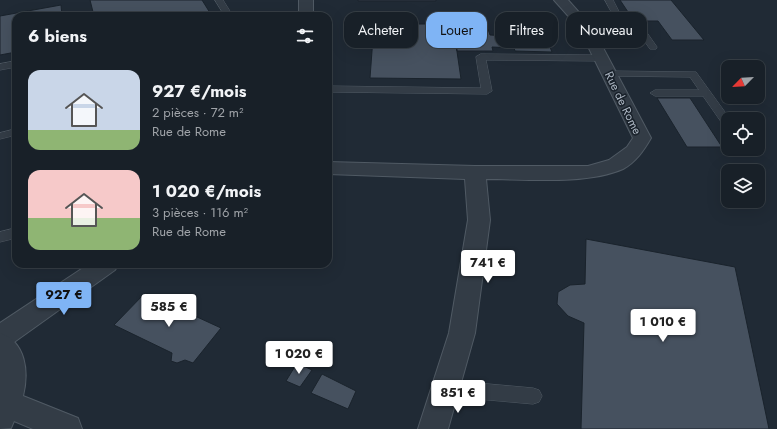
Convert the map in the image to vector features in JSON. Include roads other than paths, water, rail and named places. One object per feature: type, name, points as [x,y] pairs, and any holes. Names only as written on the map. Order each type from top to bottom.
[{"type":"street","points":[[306,0],[306,12]]},
{"type":"street","name":"Rue de Rome","points":[[561,0],[572,12]]},
{"type":"street","name":"Rue de Rome","points":[[332,168],[475,173],[588,172],[616,164],[634,151],[642,138],[596,48]]},
{"type":"street","points":[[433,429],[444,388],[462,333],[479,220],[475,173]]},
{"type":"street","points":[[0,337],[102,268]]},
{"type":"street","points":[[0,345],[8,356],[12,377],[4,410],[66,429]]},
{"type":"lane","points":[[219,0],[226,12]]},
{"type":"lane","points":[[609,0],[616,12]]},
{"type":"lane","points":[[647,39],[653,47]]},
{"type":"lane","points":[[332,89],[487,91],[481,58],[605,66],[693,74],[721,114]]},
{"type":"lane","points":[[0,68],[12,65]]},
{"type":"lane","points":[[655,93],[706,93]]},
{"type":"lane","points":[[0,136],[12,133]]},
{"type":"lane","points":[[0,237],[12,234]]},
{"type":"lane","points":[[444,388],[533,396]]}]
